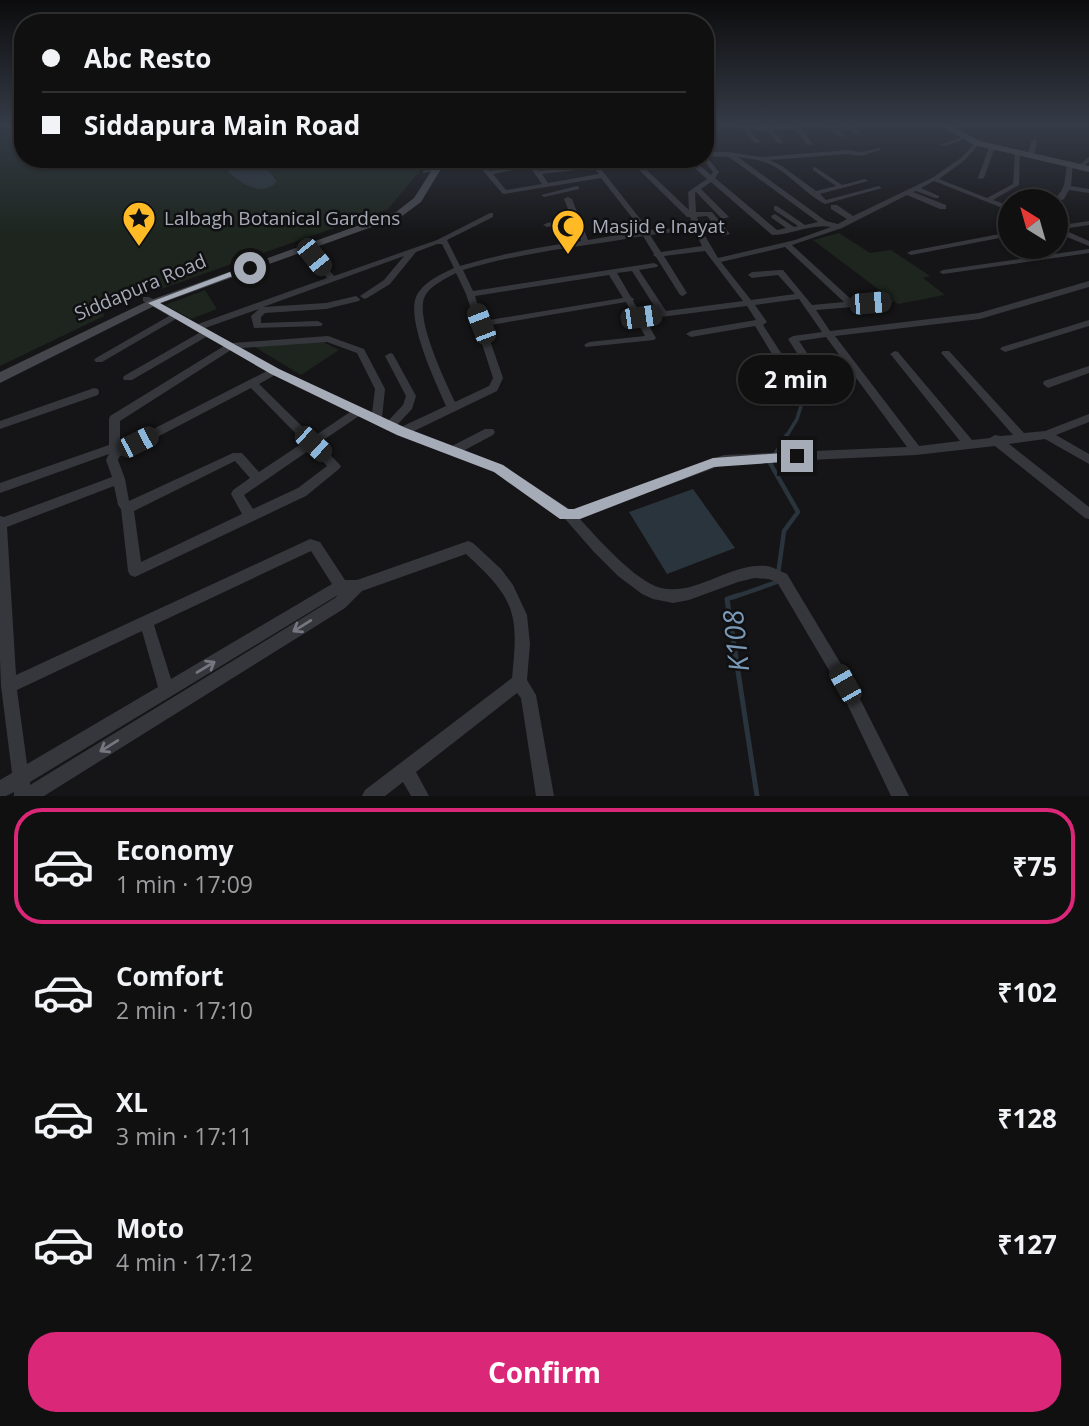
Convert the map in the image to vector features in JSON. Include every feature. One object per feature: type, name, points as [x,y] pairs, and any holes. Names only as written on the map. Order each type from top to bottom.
[{"type":"main road","points":[[1060,161],[1085,167]]},
{"type":"main road","name":"Siddapura Road","points":[[0,370],[149,301],[395,216],[418,200],[431,168]]},
{"type":"main road","name":"Siddapura Road","points":[[430,173],[435,168]]},
{"type":"main road","name":"Siddapura Road","points":[[0,378],[149,301]]},
{"type":"street","points":[[738,161],[824,223]]},
{"type":"street","points":[[767,161],[780,167],[825,202],[879,188]]},
{"type":"street","points":[[716,261],[828,233],[934,179],[960,161]]},
{"type":"street","points":[[981,178],[987,161]]},
{"type":"street","points":[[988,200],[1016,184],[1017,161]]},
{"type":"street","points":[[1070,163],[1067,188],[1089,191]]},
{"type":"street","points":[[690,215],[691,192],[710,180],[716,170],[714,167]]},
{"type":"street","points":[[430,173],[455,168]]},
{"type":"street","points":[[484,168],[504,192],[601,176]]},
{"type":"street","points":[[488,173],[507,168]]},
{"type":"street","points":[[533,168],[546,184]]},
{"type":"street","points":[[596,168],[645,229],[657,255],[683,292]]},
{"type":"street","points":[[640,168],[690,215],[706,248],[750,302],[762,322],[691,334]]},
{"type":"street","points":[[697,168],[771,231],[793,230],[824,223],[839,226]]},
{"type":"street","points":[[537,173],[577,169]]},
{"type":"street","points":[[815,169],[841,187]]},
{"type":"street","points":[[934,179],[998,204]]},
{"type":"street","points":[[571,180],[583,195]]},
{"type":"street","points":[[813,194],[865,181]]},
{"type":"street","points":[[544,195],[577,188]]},
{"type":"street","points":[[696,188],[725,217]]},
{"type":"street","points":[[915,188],[937,197]]},
{"type":"street","points":[[906,192],[943,207]]},
{"type":"street","points":[[568,199],[584,242]]},
{"type":"street","points":[[834,207],[852,219]]},
{"type":"street","points":[[793,230],[776,212],[804,227]]},
{"type":"street","points":[[690,215],[709,214],[726,234]]},
{"type":"street","points":[[128,377],[204,330],[440,241],[490,215]]},
{"type":"street","points":[[547,225],[576,221]]},
{"type":"street","points":[[1068,226],[1089,223]]},
{"type":"street","points":[[452,408],[425,349],[419,302],[427,289],[458,267],[584,242],[675,230]]},
{"type":"street","points":[[1068,234],[1089,244]]},
{"type":"street","points":[[911,253],[998,236]]},
{"type":"street","points":[[396,429],[452,408],[493,388],[498,378],[470,294],[445,242],[440,241]]},
{"type":"street","points":[[786,244],[851,304]]},
{"type":"street","points":[[657,255],[706,248]]},
{"type":"street","points":[[259,310],[326,306],[360,298],[387,282],[413,251]]},
{"type":"street","points":[[943,272],[1089,251]]},
{"type":"street","points":[[314,257],[333,280]]},
{"type":"street","points":[[470,294],[654,265]]},
{"type":"street","points":[[634,268],[664,314]]},
{"type":"street","points":[[589,345],[651,338],[612,272]]},
{"type":"street","points":[[752,275],[780,272],[801,296],[916,451]]},
{"type":"street","points":[[826,389],[793,340],[980,316],[1089,284]]},
{"type":"street","points":[[641,317],[801,296]]},
{"type":"street","points":[[481,324],[630,299]]},
{"type":"street","points":[[149,301],[275,371],[396,429],[499,469],[570,516],[591,542],[646,588],[658,594],[673,597],[758,571],[768,571],[782,578],[845,684],[900,796]]},
{"type":"street","points":[[810,308],[889,301]]},
{"type":"street","points":[[259,310],[256,316],[257,326],[318,324]]},
{"type":"street","points":[[99,360],[177,316]]},
{"type":"street","points":[[1005,349],[1089,323]]},
{"type":"street","points":[[758,324],[798,387]]},
{"type":"street","points":[[253,384],[335,466],[302,492],[135,571],[127,506],[112,460],[115,451],[112,424],[123,411],[231,346],[328,339],[361,351],[380,389],[377,419]]},
{"type":"street","points":[[946,353],[1021,436]]},
{"type":"street","points":[[895,354],[968,443]]},
{"type":"street","points":[[390,356],[411,396],[396,429]]},
{"type":"street","points":[[1048,384],[1089,369]]},
{"type":"street","points":[[0,488],[115,451],[275,371]]},
{"type":"street","points":[[0,425],[94,392]]},
{"type":"street","points":[[250,516],[237,494],[359,411]]},
{"type":"street","points":[[570,516],[724,460],[916,451],[995,439],[1046,435],[1089,418]]},
{"type":"street","points":[[453,452],[489,432]]},
{"type":"street","points":[[1046,435],[1089,459]]},
{"type":"street","points":[[995,439],[1089,514]]},
{"type":"street","points":[[127,506],[238,456],[256,480]]},
{"type":"street","points":[[119,479],[0,522],[9,686],[25,796],[340,603],[349,586]]},
{"type":"street","points":[[9,686],[310,545],[315,546],[349,586]]},
{"type":"street","points":[[0,790],[349,586],[468,547],[494,572],[517,606],[522,643],[519,682],[528,695],[545,796]]},
{"type":"street","points":[[146,622],[167,690]]},
{"type":"street","points":[[371,796],[519,682]]},
{"type":"street","points":[[406,770],[420,796]]},
{"type":"shaded area","name":"Lalbagh Botanical Gardens","points":[[0,161],[14,161],[14,168],[422,168],[388,209],[161,289],[145,287],[128,291],[108,304],[103,311],[104,316],[0,366]]},
{"type":"shaded area","points":[[224,168],[266,168],[277,181],[270,187],[253,188]]},
{"type":"shaded area","points":[[839,233],[870,253],[891,250],[930,276],[923,278],[945,295],[898,304],[813,240]]},
{"type":"shaded area","points":[[205,290],[217,309],[191,319],[165,305]]},
{"type":"shaded area","points":[[319,340],[339,350],[301,375],[253,346]]},
{"type":"shaded area","points":[[693,489],[735,548],[667,574],[629,512]]},
{"type":"waterway","name":"K108","points":[[786,437],[797,419],[803,399],[797,387]]},
{"type":"waterway","name":"K108","points":[[734,597],[777,582],[784,531],[798,512],[770,463],[787,435]]},
{"type":"waterway","name":"K108","points":[[739,595],[727,599],[757,796]]},
{"type":"place","name":"Lalbagh Botanical Gardens","points":[[139,248]]},
{"type":"place","name":"Masjid e Inayat","points":[[568,256]]},
{"type":"route","points":[[250,268],[152,303],[200,327],[275,371],[401,432],[499,469],[565,515],[575,515],[724,460],[797,456]]}]
